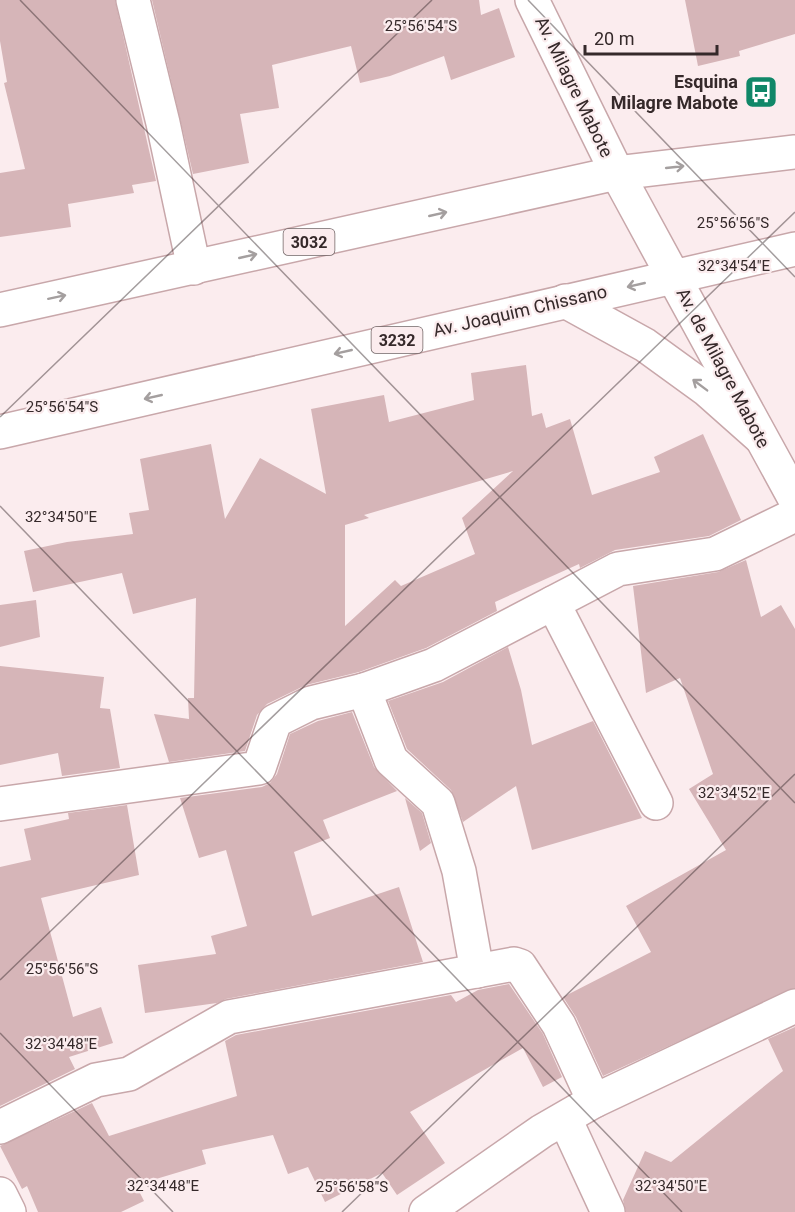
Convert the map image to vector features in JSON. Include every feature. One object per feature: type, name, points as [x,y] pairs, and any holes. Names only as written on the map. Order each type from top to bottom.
[{"type":"street","points":[[133,0],[164,123],[194,268]]},
{"type":"street","name":"Av. Milagre Mabote","points":[[532,0],[617,173]]},
{"type":"street","points":[[617,173],[787,154]]},
{"type":"street","name":"3032","points":[[0,310],[617,173]]},
{"type":"street","name":"Av. de Milagre Mabote","points":[[617,173],[795,500]]},
{"type":"street","name":"Av. Joaquim Chissano","points":[[0,432],[795,249]]},
{"type":"street","points":[[564,301],[645,345],[707,390],[760,437]]},
{"type":"street","points":[[0,804],[259,768],[275,721],[312,703],[364,690],[434,665],[618,569],[715,554],[795,515]]},
{"type":"street","points":[[553,603],[656,802]]},
{"type":"street","points":[[364,690],[391,759],[438,803],[459,871],[477,971]]},
{"type":"street","points":[[0,1127],[96,1080],[129,1074],[228,1017],[514,964],[520,966],[559,1025],[594,1101]]},
{"type":"street","points":[[426,1212],[542,1131],[594,1101],[795,1006]]},
{"type":"street","points":[[565,1119],[608,1212]]},
{"type":"street","points":[[0,1194],[9,1212]]},
{"type":"building","points":[[0,0],[115,0],[156,181],[132,185],[134,193],[68,204],[71,227],[0,237],[0,173],[25,169],[4,83],[7,82],[0,41]]},
{"type":"building","points":[[152,0],[479,0],[481,15],[499,8],[515,57],[451,80],[444,56],[390,76],[360,83],[351,46],[272,65],[279,108],[240,114],[249,163],[193,174]]},
{"type":"building","points":[[685,0],[795,0],[795,34],[739,51],[740,56],[698,66]]},
{"type":"building","points":[[526,365],[532,416],[542,413],[546,428],[570,419],[592,495],[660,472],[654,457],[703,434],[741,520],[709,536],[615,550],[580,568],[579,564],[495,602],[497,611],[426,648],[359,672],[306,685],[267,704],[257,715],[245,751],[169,762],[154,714],[189,719],[188,698],[194,698],[196,598],[133,614],[122,573],[33,592],[24,551],[67,542],[133,534],[129,513],[149,510],[140,459],[211,444],[225,519],[260,458],[326,494],[311,409],[384,395],[389,422],[474,400],[471,373]],"holes":[[[513,471],[462,518],[475,554],[401,586],[395,580],[345,626],[345,525],[369,518],[364,515]]]},
{"type":"building","points":[[746,560],[761,617],[781,605],[795,629],[795,988],[603,1076],[576,1017],[563,997],[651,952],[626,906],[726,850],[689,789],[713,774],[680,678],[646,693],[633,586],[718,572]]},
{"type":"building","points":[[36,600],[40,637],[0,647],[0,605]]},
{"type":"building","points":[[508,647],[521,690],[532,745],[593,721],[642,818],[532,850],[516,786],[463,822],[451,790],[407,749],[388,701],[443,682]]},
{"type":"building","points":[[0,666],[104,677],[100,708],[110,709],[120,768],[62,776],[58,753],[0,765]]},
{"type":"building","points":[[352,712],[374,767],[397,791],[323,820],[330,838],[294,852],[312,916],[399,887],[423,962],[226,999],[217,1003],[145,1013],[138,965],[216,954],[211,936],[247,926],[226,850],[199,858],[180,798],[262,787],[270,783],[277,774],[290,734],[318,721]]},
{"type":"building","points":[[405,798],[422,813],[431,843],[420,851]]},
{"type":"building","points":[[127,805],[139,875],[41,898],[73,1017],[101,1007],[113,1043],[69,1057],[75,1069],[0,1106],[0,867],[31,860],[24,829],[69,819],[68,813]]},
{"type":"building","points":[[509,984],[543,1034],[562,1077],[543,1087],[523,1048],[410,1112],[445,1163],[397,1195],[382,1173],[325,1202],[308,1167],[288,1174],[273,1135],[202,1150],[206,1164],[136,1185],[144,1201],[121,1212],[38,1212],[27,1186],[22,1189],[0,1146],[92,1103],[109,1136],[237,1096],[225,1041],[236,1035],[451,995],[456,1002],[478,990]]},
{"type":"building","points":[[795,1027],[795,1212],[626,1212],[623,1200],[645,1151],[671,1162],[783,1071],[768,1039]]},
{"type":"place","name":"Esquina Milagre Mabote","points":[[761,92]]}]
